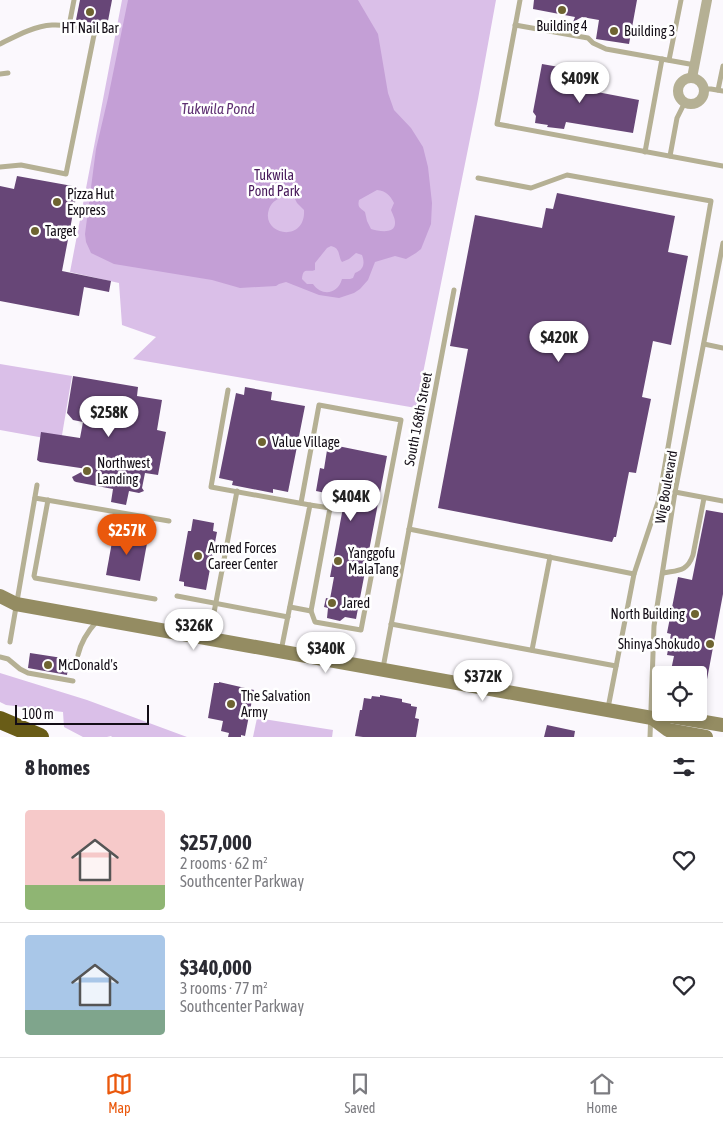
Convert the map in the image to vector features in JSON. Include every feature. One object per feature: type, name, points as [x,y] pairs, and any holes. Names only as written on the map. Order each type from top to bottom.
[{"type":"highway","points":[[0,720],[40,737]]},
{"type":"main road","points":[[0,596],[16,604],[652,718]]},
{"type":"main road","points":[[0,610],[16,604]]},
{"type":"main road","points":[[656,721],[668,730],[706,737]]},
{"type":"main road","points":[[699,721],[723,725]]},
{"type":"street","points":[[692,78],[707,0]]},
{"type":"street","points":[[692,78],[700,82],[704,90],[704,94],[699,101],[691,104],[685,102],[679,95],[679,87],[684,80],[692,78]]},
{"type":"lane","points":[[69,26],[74,0]]},
{"type":"lane","points":[[520,0],[497,124],[723,166]]},
{"type":"lane","points":[[669,60],[681,0]]},
{"type":"lane","points":[[0,44],[50,25],[95,30],[66,174],[21,165],[0,167]]},
{"type":"lane","points":[[515,25],[588,38],[593,43],[606,49],[694,64]]},
{"type":"lane","points":[[645,152],[662,59]]},
{"type":"lane","points":[[704,90],[721,91],[723,66]]},
{"type":"lane","points":[[0,74],[8,73]]},
{"type":"lane","points":[[670,156],[677,118],[685,102]]},
{"type":"lane","points":[[478,178],[531,188],[567,174],[711,202],[659,499],[634,574],[608,710]]},
{"type":"lane","name":"Wig Boulevard","points":[[652,666],[654,626],[676,492],[723,243]]},
{"type":"lane","name":"South 168th Street","points":[[383,669],[454,290]]},
{"type":"lane","points":[[704,344],[723,348]]},
{"type":"lane","points":[[228,390],[211,487],[237,491],[310,505],[330,508],[311,611],[315,622],[361,630],[401,420],[319,405],[301,503]]},
{"type":"lane","points":[[10,642],[37,485]]},
{"type":"lane","points":[[209,639],[237,491]]},
{"type":"lane","points":[[676,492],[723,501]]},
{"type":"lane","points":[[35,498],[169,521]]},
{"type":"lane","points":[[663,573],[686,568],[690,563],[704,498]]},
{"type":"lane","points":[[48,500],[35,578],[155,599]]},
{"type":"lane","points":[[281,652],[310,505]]},
{"type":"lane","points":[[409,529],[634,574]]},
{"type":"lane","points":[[532,650],[550,557]]},
{"type":"lane","points":[[177,596],[288,617]]},
{"type":"lane","points":[[290,607],[311,611]]},
{"type":"lane","points":[[78,655],[83,640],[98,619]]},
{"type":"lane","points":[[391,624],[616,666]]},
{"type":"lane","points":[[0,657],[8,659],[28,673],[73,681]]},
{"type":"lane","name":"Wig Boulevard","points":[[650,737],[652,718]]},
{"type":"green space","name":"Tukwila Pond Park","points":[[122,0],[496,0],[416,408],[133,359],[156,337],[122,325],[119,283],[70,272]]},
{"type":"green space","points":[[0,364],[72,376],[61,441],[0,430]]},
{"type":"green space","points":[[0,673],[87,700],[187,737],[83,737],[64,727],[63,712],[6,705],[0,702]]},
{"type":"green space","points":[[257,718],[333,730],[332,737],[253,737]]},
{"type":"water","name":"Tukwila Pond","points":[[128,0],[358,0],[378,34],[388,93],[394,110],[411,128],[423,147],[428,167],[432,203],[431,224],[421,249],[406,259],[395,256],[375,262],[368,280],[360,289],[339,298],[319,295],[286,282],[276,286],[240,288],[212,280],[114,264],[91,253],[85,234],[96,149]],"holes":[[[377,190],[387,194],[394,203],[391,210],[395,220],[393,229],[382,231],[371,229],[365,212],[359,206],[359,200]],[[286,195],[294,197],[304,210],[303,221],[298,228],[284,232],[277,230],[271,225],[268,218],[269,209],[276,200]],[[334,247],[338,251],[342,262],[356,253],[362,255],[363,261],[362,268],[355,273],[353,278],[342,279],[337,288],[329,292],[321,291],[313,284],[307,284],[302,279],[305,271],[315,270],[315,263],[327,248]]]},
{"type":"building","points":[[80,0],[112,0],[107,26],[76,20]]},
{"type":"building","points":[[534,0],[637,0],[629,44],[596,39],[599,20],[582,17],[573,22],[575,17],[533,9]]},
{"type":"building","points":[[542,64],[576,70],[572,88],[590,91],[598,86],[597,92],[639,100],[633,133],[566,122],[564,129],[535,123],[536,116],[533,112]]},
{"type":"building","name":"Target","points":[[17,176],[78,187],[62,271],[111,281],[109,292],[84,287],[79,316],[0,301],[0,186],[14,189]]},
{"type":"building","points":[[557,193],[675,216],[668,252],[688,256],[671,345],[653,341],[642,397],[651,399],[636,473],[629,472],[616,537],[614,537],[612,542],[438,508],[468,349],[450,346],[475,215],[542,228],[546,208],[553,209]]},
{"type":"building","points":[[73,376],[138,387],[137,396],[162,400],[157,430],[166,432],[158,475],[145,473],[142,488],[144,491],[139,493],[129,491],[126,505],[111,502],[113,489],[74,481],[72,477],[87,469],[37,460],[41,432],[80,438],[83,422],[73,420],[67,413]]},
{"type":"building","name":"Value Village","points":[[245,387],[272,392],[271,400],[305,406],[288,492],[273,489],[273,493],[232,485],[233,481],[219,478],[236,393],[244,395]]},
{"type":"building","points":[[328,444],[387,456],[356,619],[345,617],[340,621],[327,618],[328,608],[324,607],[326,598],[330,599],[334,577],[330,577],[345,497],[316,491],[320,468],[324,469]]},
{"type":"building","name":"North Building","points":[[706,510],[723,513],[723,594],[707,679],[707,666],[672,666],[674,656],[667,655],[671,634],[667,633],[678,577],[692,580]]},
{"type":"building","name":"Armed Forces Career Center","points":[[193,519],[214,523],[213,531],[217,532],[206,590],[184,586],[184,582],[179,581],[188,531],[191,531]]},
{"type":"building","points":[[114,531],[148,538],[140,581],[106,575]]},
{"type":"building","name":"McDonald's","points":[[30,653],[69,659],[67,675],[28,668]]},
{"type":"building","name":"The Salvation Army","points":[[219,682],[254,690],[245,736],[228,737],[229,733],[221,731],[223,721],[208,718],[214,683]]},
{"type":"building","points":[[380,695],[402,699],[402,702],[417,707],[415,718],[419,719],[416,737],[355,736],[364,698],[371,699],[372,696],[380,697]]},
{"type":"building","points":[[547,725],[575,731],[574,737],[544,737]]},
{"type":"place","name":"Building 4","points":[[562,10]]},
{"type":"place","name":"HT Nail Bar","points":[[90,12]]},
{"type":"place","name":"Building 3","points":[[614,31]]},
{"type":"place","name":"Pizza Hut Express","points":[[57,202]]},
{"type":"place","name":"Target","points":[[35,231]]},
{"type":"place","name":"Value Village","points":[[262,442]]},
{"type":"place","name":"Northwest Landing","points":[[87,471]]},
{"type":"place","name":"Armed Forces Career Center","points":[[198,556]]},
{"type":"place","name":"Yanggofu MalaTang","points":[[338,561]]},
{"type":"place","name":"Jared","points":[[332,603]]},
{"type":"place","name":"North Building","points":[[695,614]]},
{"type":"place","name":"Shinya Shokudo","points":[[710,644]]},
{"type":"place","name":"McDonald's","points":[[48,665]]},
{"type":"place","name":"The Salvation Army","points":[[231,704]]}]
